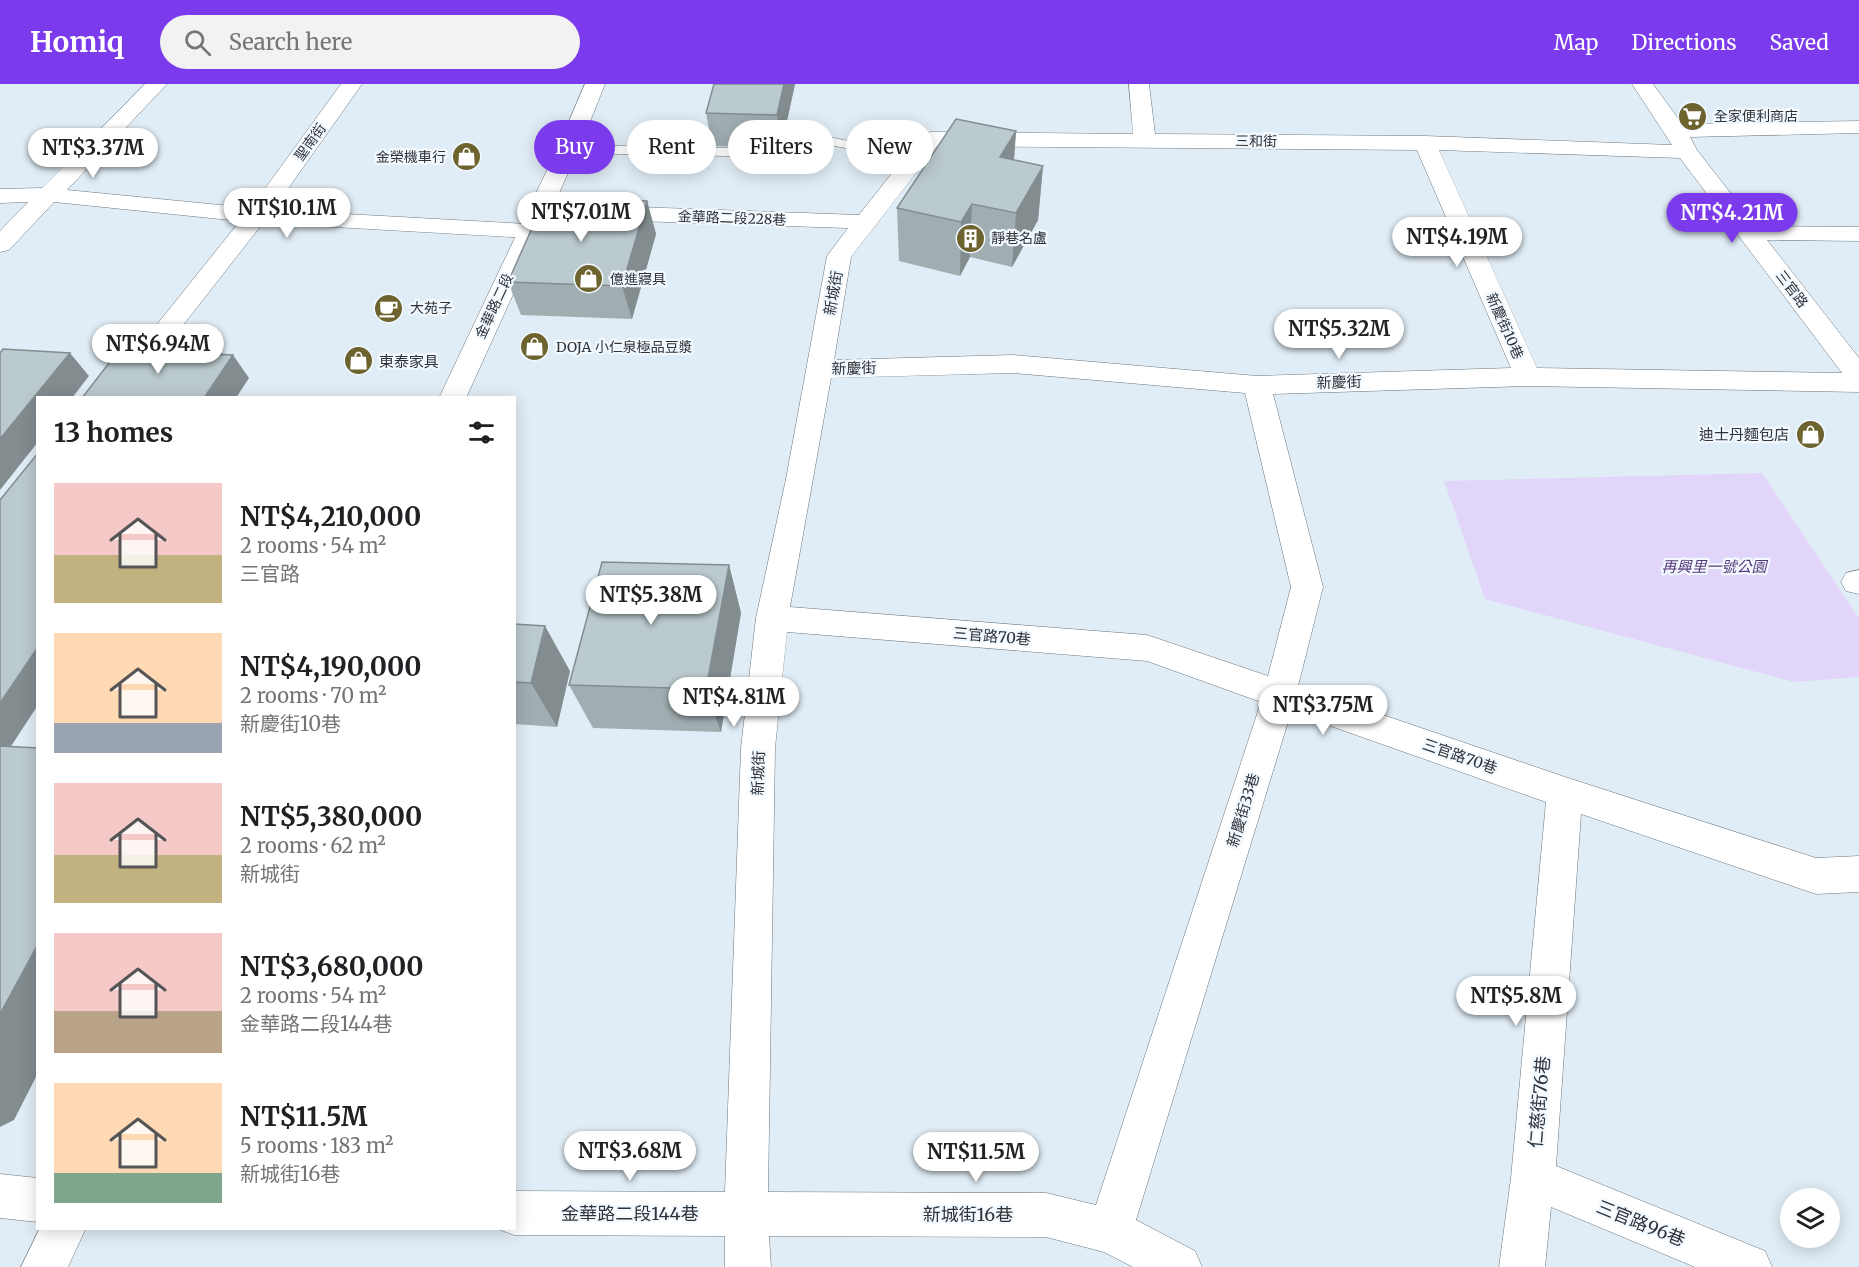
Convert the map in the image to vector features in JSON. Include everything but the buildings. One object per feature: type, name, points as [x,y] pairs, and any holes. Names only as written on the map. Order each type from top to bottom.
[{"type":"street","points":[[0,245],[157,84]]},
{"type":"street","name":"聖南街","points":[[113,396],[256,216],[352,84]]},
{"type":"street","name":"金華路二段","points":[[580,120],[595,84]]},
{"type":"street","points":[[1139,84],[1145,140]]},
{"type":"street","name":"三官路","points":[[1642,84],[1681,142],[1859,377]]},
{"type":"street","name":"三和街","points":[[933,139],[1425,143],[1681,142],[1859,127]]},
{"type":"street","name":"新慶街10巷","points":[[1425,143],[1528,377]]},
{"type":"street","name":"金華路二段","points":[[453,396],[556,174]]},
{"type":"street","name":"三和街","points":[[866,222],[903,174]]},
{"type":"street","points":[[0,196],[49,195],[256,216],[530,231]]},
{"type":"street","name":"金華路二段228巷","points":[[530,231],[570,212],[866,222]]},
{"type":"street","name":"新城街","points":[[748,1267],[746,1214],[758,748],[772,618],[820,369],[839,256],[866,222]]},
{"type":"street","points":[[1749,233],[1859,234]]},
{"type":"street","name":"新慶街","points":[[820,369],[1013,364],[1257,385],[1528,377],[1859,383]]},
{"type":"street","name":"新慶街33巷","points":[[1110,1231],[1280,693],[1307,587],[1257,385]]},
{"type":"street","name":"三官路70巷","points":[[772,618],[1147,648],[1565,793],[1816,876],[1859,874]]},
{"type":"street","name":"仁慈街76巷","points":[[1521,1267],[1533,1178],[1565,793]]},
{"type":"street","name":"三官路96巷","points":[[1533,1178],[1749,1267]]},
{"type":"street","points":[[0,1196],[36,1200]]},
{"type":"street","name":"金華路二段144巷","points":[[516,1214],[746,1214]]},
{"type":"street","name":"新城街16巷","points":[[746,1214],[1046,1215],[1110,1231],[1179,1267]]},
{"type":"street","points":[[44,1267],[63,1230]]},
{"type":"lane","points":[[615,150],[778,153],[803,136],[846,144]]},
{"type":"green space","name":"再興里一號公園","points":[[1762,473],[1859,618],[1859,677],[1794,682],[1485,599],[1444,481]]},
{"type":"place","name":"全家便利商店","points":[[1693,116]]},
{"type":"place","name":"金榮機車行","points":[[467,157]]},
{"type":"place","name":"靜巷名盧","points":[[970,238]]},
{"type":"place","name":"億進寢具","points":[[589,279]]},
{"type":"place","name":"大苑子","points":[[389,308]]},
{"type":"place","name":"DOJA 小仁泉極品豆漿","points":[[535,347]]},
{"type":"place","name":"東泰家具","points":[[358,361]]},
{"type":"place","name":"迪士丹麵包店","points":[[1810,434]]}]
